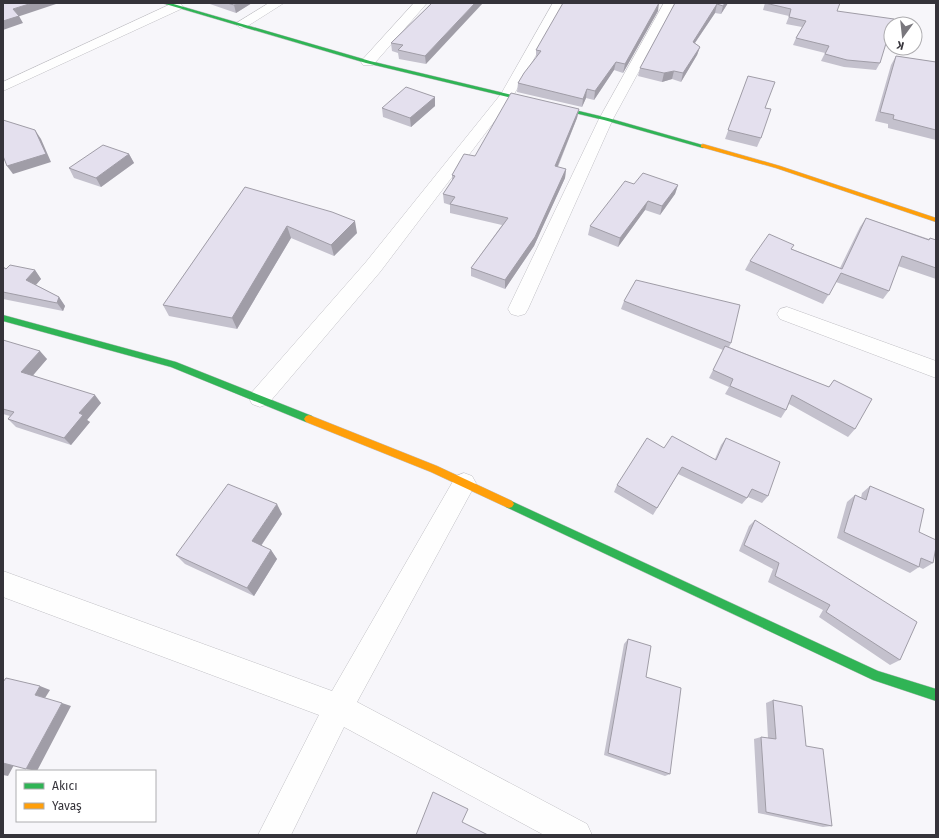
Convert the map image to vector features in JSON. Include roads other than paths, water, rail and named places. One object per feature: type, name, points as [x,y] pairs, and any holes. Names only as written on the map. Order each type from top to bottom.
[{"type":"street","points":[[241,24],[278,3]]},
{"type":"street","points":[[368,62],[421,3]]},
{"type":"street","points":[[260,398],[373,267],[507,95],[559,3]]},
{"type":"street","points":[[3,87],[171,5],[241,24],[368,62],[606,118],[778,167],[936,220]]},
{"type":"street","points":[[518,309],[606,118],[663,6]]},
{"type":"street","points":[[787,314],[936,370]]},
{"type":"street","points":[[3,318],[172,364],[260,398],[434,469],[877,676],[936,695]]},
{"type":"street","points":[[274,835],[338,708],[464,483]]},
{"type":"street","points":[[3,584],[338,708],[576,835]]}]
